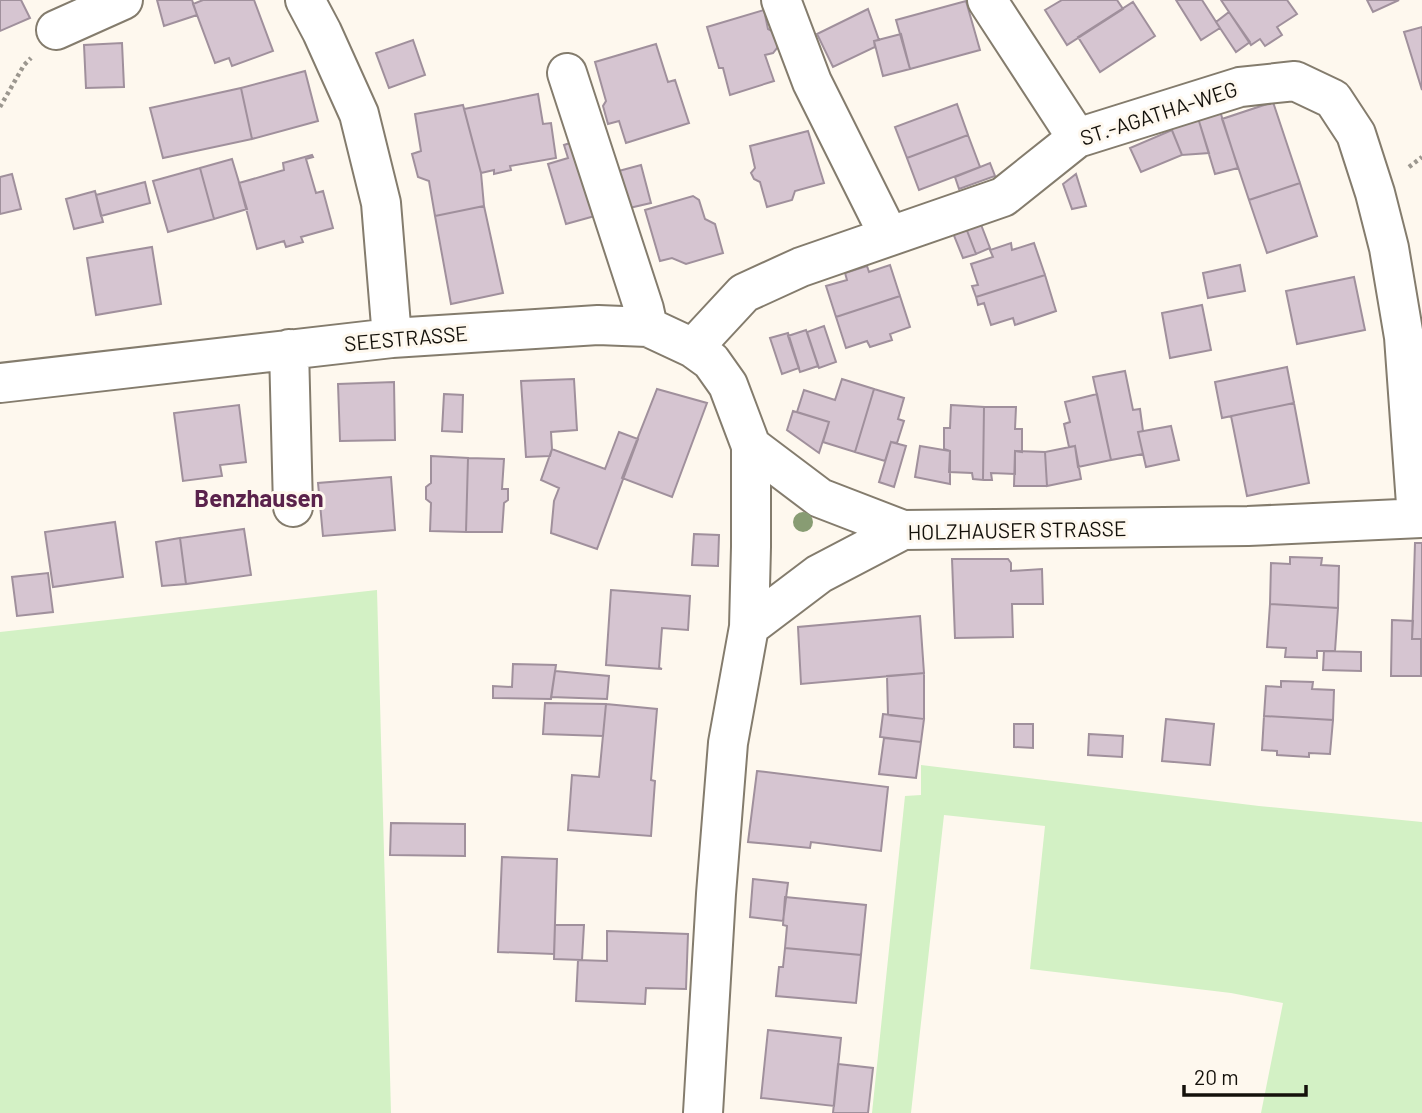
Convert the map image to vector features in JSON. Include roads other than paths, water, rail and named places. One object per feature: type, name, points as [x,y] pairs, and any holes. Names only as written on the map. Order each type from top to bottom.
[{"type":"street","points":[[56,30],[123,0]]},
{"type":"street","points":[[305,0],[359,114],[382,203],[392,338]]},
{"type":"street","points":[[781,0],[812,82],[889,236]]},
{"type":"street","points":[[987,0],[1077,138]]},
{"type":"street","points":[[566,73],[648,327]]},
{"type":"street","name":"ST.-AGATHA-WEG","points":[[693,348],[744,293],[801,267],[1003,197],[1077,138],[1240,87],[1294,81],[1333,99],[1356,134],[1375,193],[1389,248],[1404,337],[1420,518]]},
{"type":"street","name":"SEESTRASSE","points":[[0,383],[392,338],[598,325],[648,327],[693,348],[711,361],[728,385],[751,446],[749,627]]},
{"type":"street","points":[[289,349],[293,507]]},
{"type":"street","points":[[751,446],[820,498],[903,530]]},
{"type":"street","name":"HOLZHAUSER STRASSE","points":[[749,627],[819,574],[903,530],[1248,526],[1420,518]]},
{"type":"street","points":[[703,1113],[728,743],[749,627]]},
{"type":"district","name":"Benzhausen","points":[[259,499]]}]
